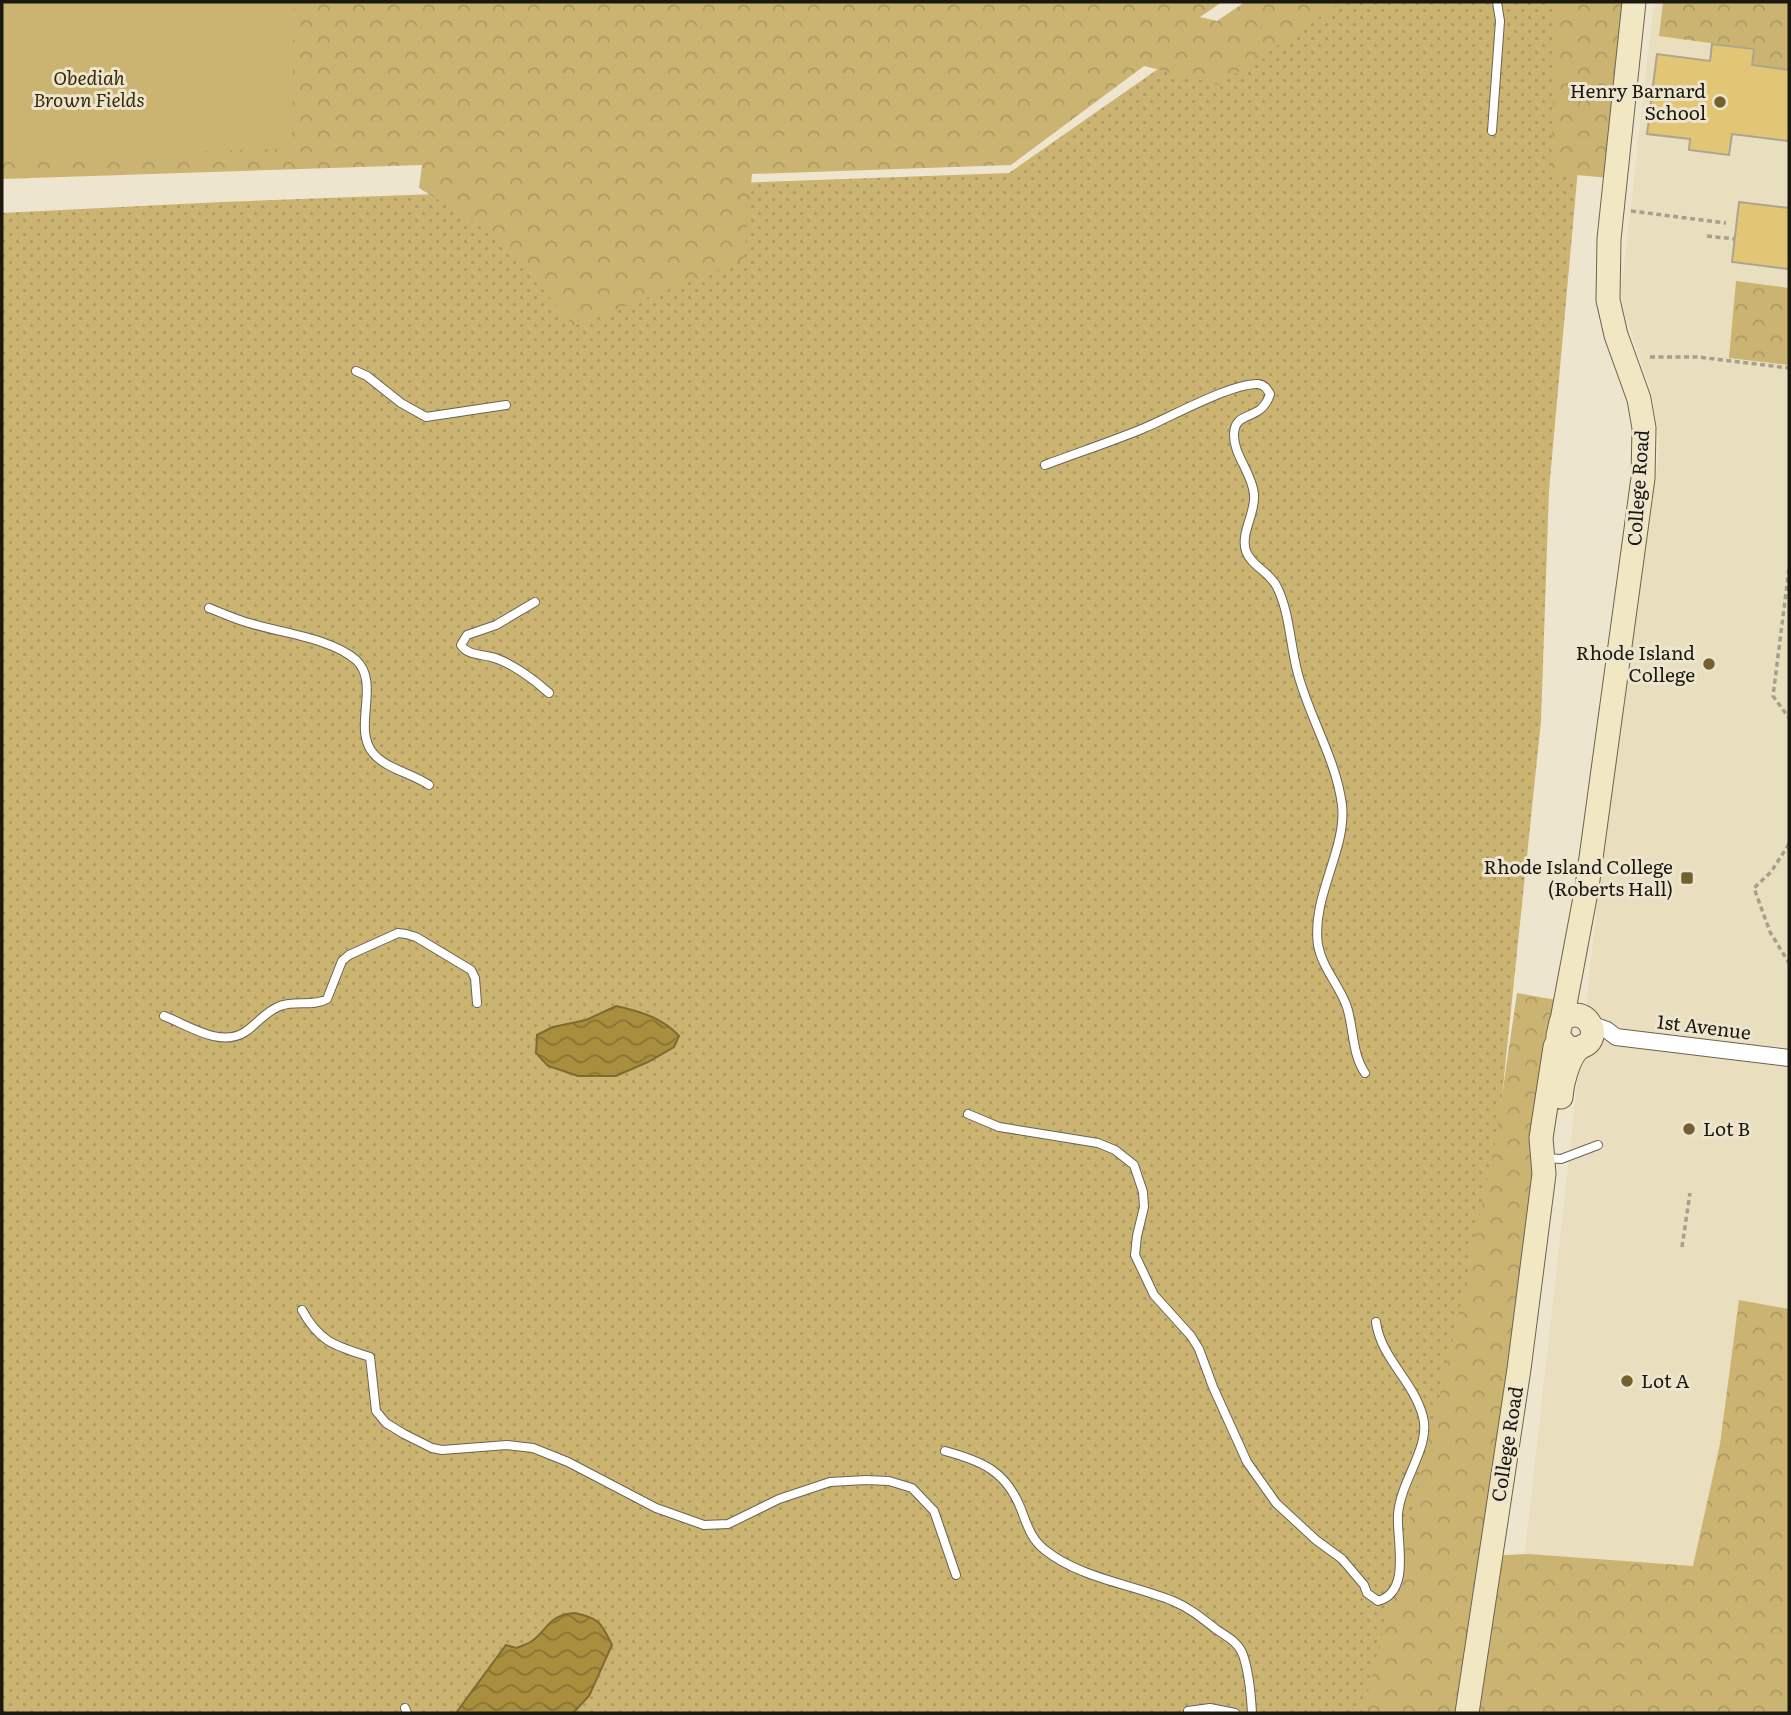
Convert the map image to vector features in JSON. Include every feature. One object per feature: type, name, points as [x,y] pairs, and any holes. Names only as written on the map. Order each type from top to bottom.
[{"type":"street","name":"College Road","points":[[1467,1713],[1518,1369],[1545,1163],[1541,1138],[1555,1047],[1576,1032],[1566,990],[1572,976],[1587,887],[1643,478],[1644,428],[1639,399],[1616,335],[1608,300],[1609,239],[1634,2]]},
{"type":"street","name":"1st Avenue","points":[[1576,1032],[1604,1042],[1613,1037],[1789,1058]]},
{"type":"lane","points":[[1492,131],[1500,21],[1497,2]]},
{"type":"lane","points":[[356,371],[426,417],[506,405]]},
{"type":"lane","points":[[1045,465],[1242,388],[1260,384],[1265,386],[1270,394],[1266,407],[1243,417],[1236,424],[1234,436],[1254,494],[1245,546],[1247,555],[1277,586],[1298,677],[1328,752],[1340,793],[1342,829],[1321,901],[1319,948],[1345,1000],[1357,1061],[1365,1073]]},
{"type":"lane","points":[[535,602],[496,625],[467,635],[461,645],[468,652],[499,659],[549,693]]},
{"type":"lane","points":[[209,608],[250,624],[320,642],[340,650],[358,662],[364,670],[366,683],[367,746],[382,760],[429,785]]},
{"type":"lane","points":[[164,1016],[214,1037],[232,1037],[244,1033],[280,1005],[321,1003],[327,999],[342,961],[349,955],[398,933],[416,937],[471,970],[475,978],[477,1003]]},
{"type":"lane","points":[[968,1114],[999,1127],[1098,1143],[1115,1150],[1134,1166],[1143,1192],[1144,1207],[1135,1255],[1154,1294],[1199,1349],[1247,1462],[1276,1503],[1316,1540],[1342,1559],[1364,1584],[1367,1593],[1378,1601],[1390,1595],[1396,1584],[1401,1556],[1398,1524],[1400,1499],[1426,1432],[1419,1404],[1403,1375],[1387,1355],[1376,1322]]},
{"type":"lane","points":[[1545,1163],[1598,1145]]},
{"type":"lane","points":[[302,1310],[319,1336],[370,1357],[376,1411],[386,1423],[432,1448],[442,1450],[507,1445],[533,1448],[568,1462],[656,1508],[704,1525],[728,1524],[779,1499],[830,1482],[889,1481],[912,1488],[934,1511],[956,1575]]},
{"type":"lane","points":[[945,1451],[973,1458],[989,1466],[1000,1476],[1020,1507],[1026,1526],[1035,1541],[1048,1552],[1096,1576],[1186,1607],[1232,1640],[1244,1657],[1252,1713]]},
{"type":"lane","points":[[1188,1711],[1210,1708],[1235,1713]]},
{"type":"path","points":[[1627,211],[1726,223]]},
{"type":"path","points":[[1707,236],[1735,239]]},
{"type":"path","points":[[1650,356],[1698,357],[1789,368]]},
{"type":"path","points":[[1789,569],[1773,696],[1789,718]]},
{"type":"path","points":[[1789,844],[1771,872],[1754,888],[1770,932],[1789,963]]},
{"type":"path","points":[[1682,1247],[1690,1193]]},
{"type":"shaded area","name":"Rhode Island College","points":[[1654,2],[1789,2],[1789,1713],[1507,1713],[1602,862],[1657,467],[1659,442],[1653,397],[1624,310],[1621,292]]},
{"type":"green space","name":"Obediah Brown Fields","points":[[2,2],[1222,2],[1200,17],[1217,21],[1245,2],[1342,2],[1219,85],[1144,66],[1011,165],[752,174],[744,260],[574,326],[498,237],[419,188],[422,165],[2,179]]},
{"type":"green space","points":[[2,2],[294,2],[292,148],[2,159]]},
{"type":"green space","points":[[1254,2],[1593,2],[1549,490],[1541,721],[1438,1713],[2,1713],[2,213],[221,202],[1009,173]]},
{"type":"green space","points":[[1553,2],[1627,2],[1610,178],[1566,174],[1555,178],[1551,165],[1557,22]]},
{"type":"green space","points":[[1663,2],[1789,2],[1789,70],[1752,65],[1753,49],[1659,36]]},
{"type":"green space","points":[[1736,281],[1789,288],[1789,365],[1729,358]]},
{"type":"green space","points":[[1517,993],[1556,1000],[1486,1556],[1528,1554],[1693,1566],[1720,1444],[1739,1300],[1789,1309],[1789,1713],[1363,1713],[1455,1331],[1495,1143]]},
{"type":"water","points":[[616,1006],[642,1013],[666,1024],[679,1036],[674,1047],[616,1076],[578,1076],[548,1066],[536,1053],[537,1035],[553,1027],[586,1020]]},
{"type":"water","points":[[574,1613],[599,1623],[612,1645],[589,1696],[573,1713],[456,1713],[506,1645],[516,1648],[529,1643],[554,1619]]},
{"type":"building","name":"Henry Barnard School","points":[[1712,44],[1754,49],[1752,65],[1789,70],[1789,141],[1732,134],[1729,155],[1689,150],[1690,139],[1647,134],[1657,54],[1710,61]]},
{"type":"building","points":[[1739,202],[1789,208],[1789,269],[1732,262]]},
{"type":"place","name":"Henry Barnard School","points":[[1720,102]]},
{"type":"place","name":"Rhode Island College","points":[[1709,664]]},
{"type":"place","name":"Rhode Island College (Roberts Hall)","points":[[1687,878]]},
{"type":"place","name":"Lot B","points":[[1689,1129]]},
{"type":"place","name":"Lot A","points":[[1627,1381]]}]
